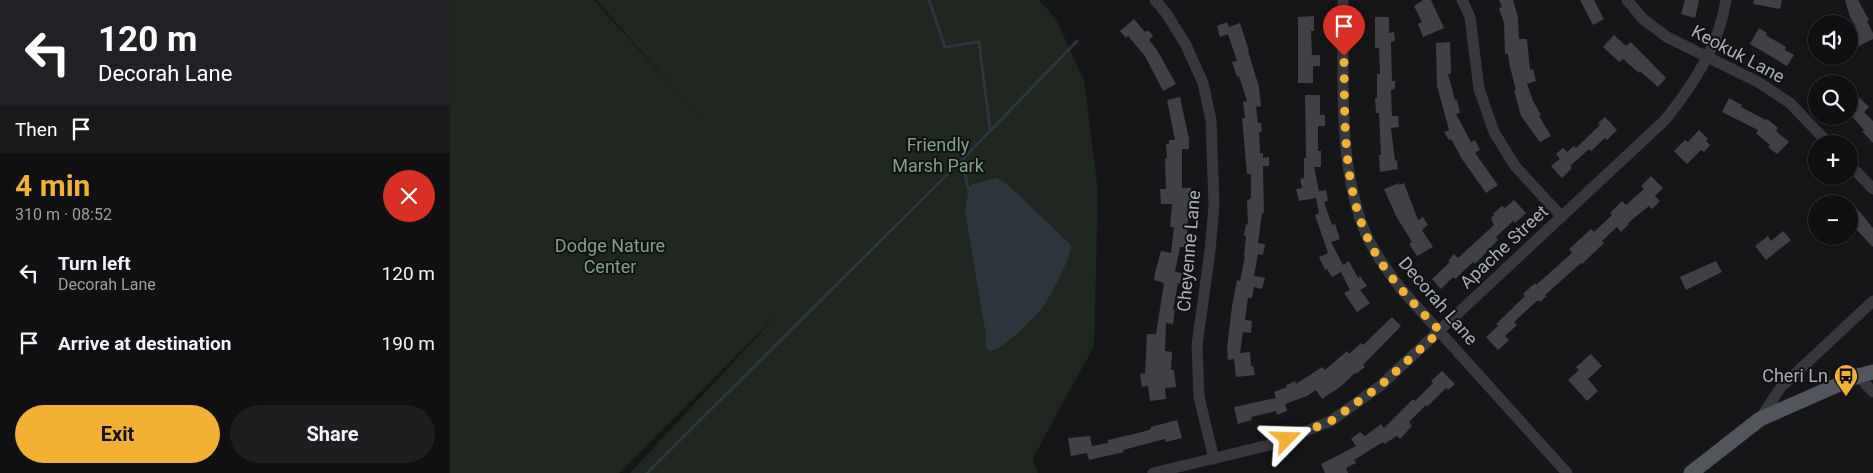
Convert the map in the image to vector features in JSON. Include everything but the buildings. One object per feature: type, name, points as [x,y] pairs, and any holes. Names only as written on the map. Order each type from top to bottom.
[{"type":"main road","points":[[1691,473],[1760,419],[1858,376],[1873,372]]},
{"type":"street","name":"Cheyenne Lane","points":[[1155,0],[1166,13],[1186,45],[1203,83],[1211,120],[1214,206],[1197,345],[1199,396],[1214,459]]},
{"type":"street","name":"Decorah Lane","points":[[1343,0],[1345,149],[1352,194],[1364,229],[1381,262],[1401,289],[1567,473]]},
{"type":"street","points":[[1462,0],[1470,17],[1479,89],[1494,132],[1515,166],[1562,217]]},
{"type":"street","name":"Keokuk Lane","points":[[1627,0],[1643,19],[1667,37],[1758,82],[1790,102],[1821,135]]},
{"type":"street","name":"Apache Street","points":[[1153,473],[1273,444],[1331,421],[1380,386],[1665,120],[1690,90],[1708,57],[1725,10],[1726,0]]},
{"type":"street","points":[[1858,174],[1873,190]]},
{"type":"street","points":[[1760,419],[1781,387],[1873,301]]},
{"type":"street","points":[[1858,376],[1873,392]]},
{"type":"green space","points":[[450,0],[594,0],[709,128],[596,0],[1039,0],[1056,19],[1084,80],[1098,191],[1094,346],[1033,458],[1038,473],[630,473],[779,313],[619,473],[450,473]]},
{"type":"shaded area","points":[[997,178],[1008,185],[1071,245],[1064,269],[1040,311],[1006,343],[989,351],[986,347],[986,335],[965,211],[969,188],[972,184]]},
{"type":"waterway","points":[[929,0],[945,47],[979,42],[990,129]]},
{"type":"waterway","points":[[647,473],[963,159],[1077,41]]},
{"type":"waterway","points":[[963,160],[968,189]]},
{"type":"place","name":"Cheri Ln","points":[[1846,397]]},
{"type":"route","points":[[1287,439],[1331,421],[1380,386],[1440,331],[1401,289],[1381,262],[1364,229],[1352,194],[1345,149],[1344,56]]},
{"type":"park label","name":"Friendly Marsh Park","points":[[938,155]]},
{"type":"park label","name":"Dodge Nature Center","points":[[610,256]]}]
